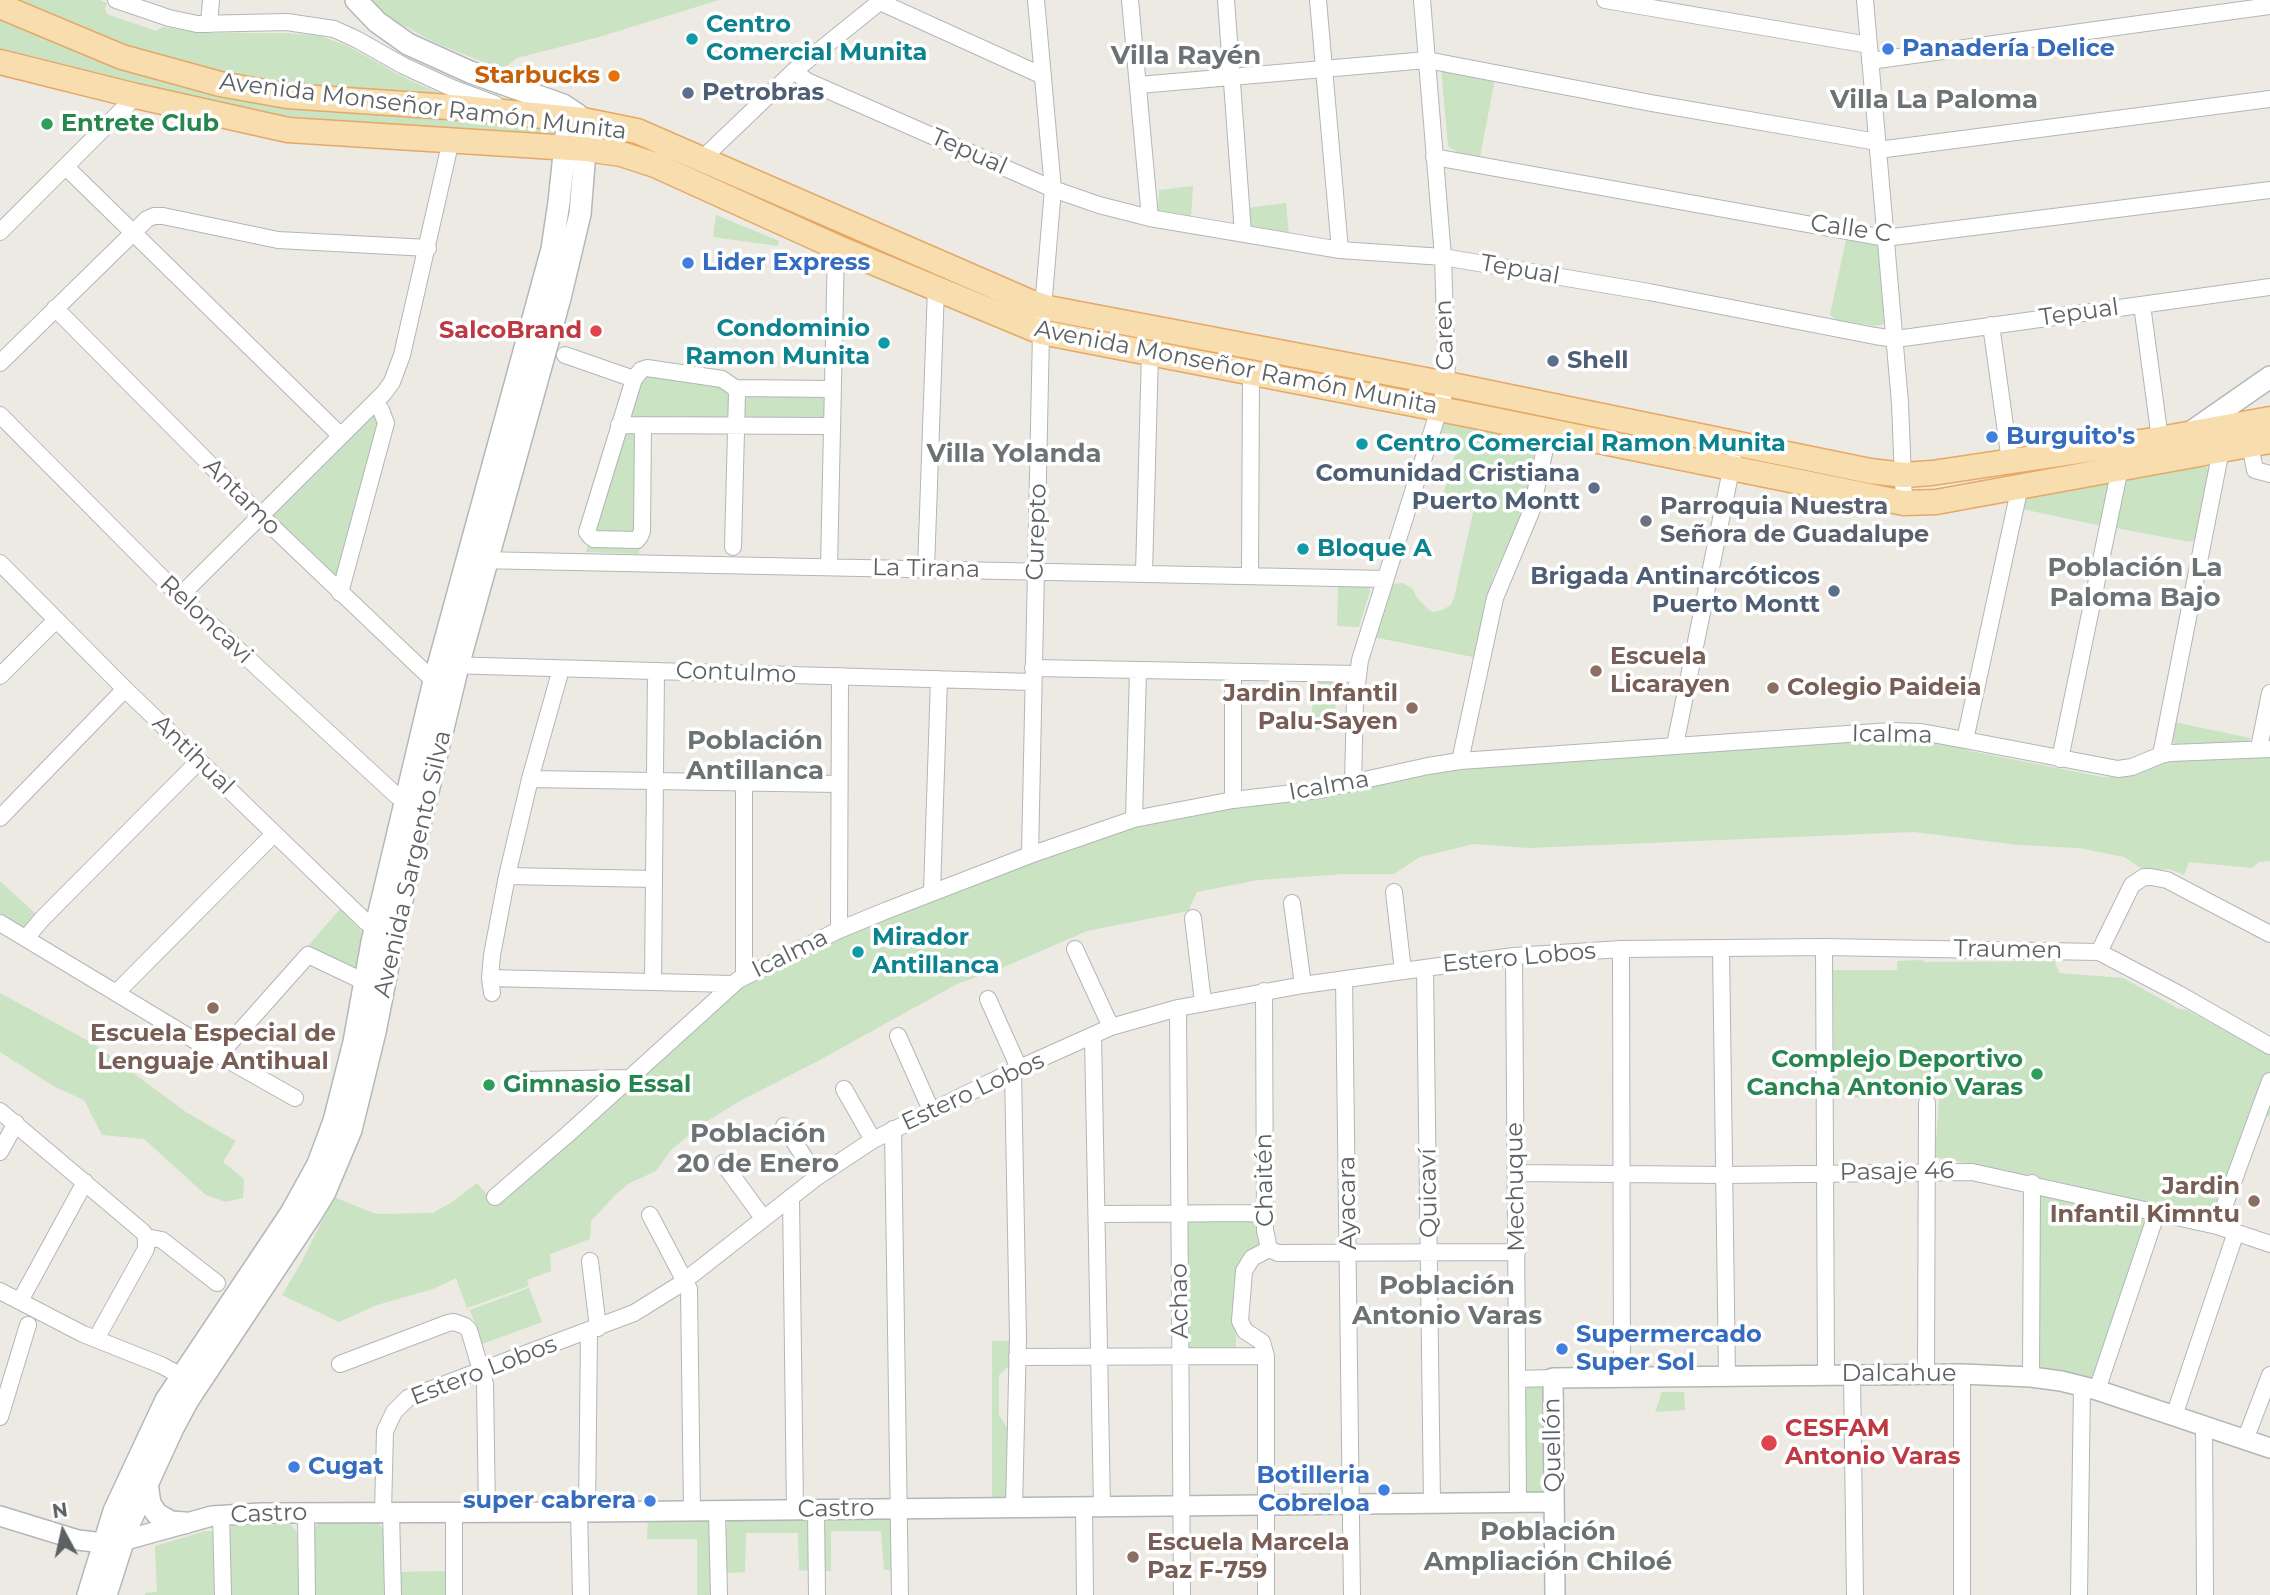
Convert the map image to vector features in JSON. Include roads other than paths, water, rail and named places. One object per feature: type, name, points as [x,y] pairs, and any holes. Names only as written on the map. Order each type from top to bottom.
[{"type":"main road","points":[[356,0],[384,28],[408,44],[568,113]]},
{"type":"main road","name":"Avenida Monseñor Ramón Munita","points":[[0,6],[122,57],[220,84],[287,96],[533,116],[568,113],[636,131],[1043,307],[1447,384],[1870,471],[1904,475],[2160,439],[2270,419]]},
{"type":"main road","name":"Avenida Monseñor Ramón Munita","points":[[0,61],[136,96],[288,130],[575,148],[621,154],[655,165],[836,247],[1041,332],[1904,503],[1936,502],[2260,442]]},
{"type":"main road","name":"Avenida Sargento Silva","points":[[106,1595],[114,1511],[154,1424],[190,1381],[305,1226],[325,1192],[345,1145],[363,1084],[384,933],[444,671],[476,560],[560,298],[576,235],[575,148],[568,113]]},
{"type":"main road","name":"Avenida Sargento Silva","points":[[476,560],[575,148]]},
{"type":"main road","points":[[545,277],[550,289],[560,298]]},
{"type":"main road","name":"Avenida Monseñor Ramón Munita","points":[[2189,433],[2270,377]]},
{"type":"main road","name":"Avenida Sargento Silva","points":[[88,1595],[113,1542],[147,1483],[173,1428],[190,1381],[291,1213],[317,1164],[345,1085],[365,982],[384,933]]},
{"type":"main road","points":[[147,1483],[150,1504],[157,1514],[171,1522],[185,1523]]},
{"type":"street","points":[[116,0],[169,19],[209,24],[287,22],[334,29],[452,88],[533,116]]},
{"type":"street","points":[[209,24],[211,0]]},
{"type":"street","name":"Curepto","points":[[1030,855],[1041,332],[1053,189],[1036,0]]},
{"type":"street","points":[[1130,0],[1150,218]]},
{"type":"street","points":[[1226,0],[1243,233]]},
{"type":"street","points":[[1318,0],[1339,250]]},
{"type":"street","name":"Caren","points":[[1353,783],[1357,674],[1362,652],[1447,384],[1443,257],[1422,0]]},
{"type":"street","points":[[1605,0],[1869,53],[2270,6]]},
{"type":"street","points":[[1865,0],[1895,339],[1904,503]]},
{"type":"street","points":[[702,159],[794,71],[881,1],[1043,76]]},
{"type":"street","points":[[1139,85],[1427,60],[1878,146],[2270,99]]},
{"type":"street","name":"Tepual","points":[[794,71],[807,81],[1075,199],[1150,218],[1339,250],[1443,257],[1649,292],[1895,339],[2270,287]]},
{"type":"street","points":[[0,232],[136,96]]},
{"type":"street","points":[[180,596],[392,383],[399,368],[451,140]]},
{"type":"street","name":"Calle C","points":[[1434,157],[1885,238],[2270,190]]},
{"type":"street","points":[[66,167],[341,436]]},
{"type":"street","points":[[0,363],[151,218],[163,216],[278,240],[428,248]]},
{"type":"street","points":[[829,567],[836,247]]},
{"type":"street","points":[[926,569],[936,288]]},
{"type":"street","points":[[2143,304],[2160,439]]},
{"type":"street","name":"Antamo","points":[[55,308],[340,593],[444,671]]},
{"type":"street","points":[[1991,325],[2010,461]]},
{"type":"street","points":[[1144,573],[1150,353]]},
{"type":"street","points":[[565,355],[634,379]]},
{"type":"street","points":[[643,425],[640,536],[636,540],[594,539],[587,532],[634,379],[641,370],[648,368],[722,379],[735,387],[832,389]]},
{"type":"street","points":[[1250,575],[1251,373]]},
{"type":"street","points":[[733,547],[735,387]]},
{"type":"street","points":[[340,593],[386,423],[381,410],[374,403]]},
{"type":"street","name":"Reloncavi","points":[[0,415],[180,596],[415,806]]},
{"type":"street","points":[[619,425],[831,426]]},
{"type":"street","points":[[1460,761],[1494,598],[1531,512],[1549,431]]},
{"type":"street","name":"Avenida Monseñor Ramón Munita","points":[[2260,442],[2255,470],[2270,474]]},
{"type":"street","points":[[1675,745],[1737,444]]},
{"type":"street","points":[[2161,755],[2221,450]]},
{"type":"street","points":[[2060,759],[2120,468]]},
{"type":"street","points":[[1965,740],[2020,486]]},
{"type":"street","name":"La Tirana","points":[[476,560],[1385,579]]},
{"type":"street","name":"Antihual","points":[[0,564],[274,834],[384,933]]},
{"type":"street","points":[[0,676],[56,620]]},
{"type":"street","points":[[561,669],[530,779],[507,876],[492,955],[491,986],[738,980],[744,782]]},
{"type":"street","name":"Contulmo","points":[[444,671],[561,669],[939,679],[1138,670],[1357,674]]},
{"type":"street","points":[[1134,819],[1138,670]]},
{"type":"street","points":[[653,982],[656,671]]},
{"type":"street","points":[[1233,672],[1233,800]]},
{"type":"street","points":[[839,930],[840,676]]},
{"type":"street","points":[[932,892],[939,679]]},
{"type":"street","points":[[0,818],[125,689]]},
{"type":"street","points":[[2264,748],[2270,693]]},
{"type":"street","name":"Icalma","points":[[495,1197],[738,980],[839,930],[932,892],[1134,819],[1233,800],[1319,790],[1460,761],[1891,731],[1921,732],[2118,769],[2132,767],[2161,755],[2264,748]]},
{"type":"street","points":[[26,938],[199,761]]},
{"type":"street","points":[[530,779],[838,784]]},
{"type":"street","points":[[116,993],[274,834]]},
{"type":"street","points":[[507,876],[654,878]]},
{"type":"street","points":[[2099,952],[2128,891],[2144,877],[2167,880],[2270,934]]},
{"type":"street","points":[[1394,892],[1403,971]]},
{"type":"street","points":[[1292,903],[1303,985]]},
{"type":"street","points":[[1194,918],[1203,1002]]},
{"type":"street","points":[[0,923],[295,1098]]},
{"type":"street","points":[[1824,947],[1826,1375]]},
{"type":"street","points":[[1721,948],[1727,1376]]},
{"type":"street","name":"Estero Lobos","points":[[393,1595],[384,1440],[389,1418],[400,1405],[417,1393],[634,1313],[685,1280],[817,1177],[893,1129],[1111,1027],[1203,1002],[1303,985],[1514,956],[1621,949],[1721,948]]},
{"type":"street","name":"Traumen","points":[[1721,948],[2099,952],[2270,1046]]},
{"type":"street","points":[[1075,949],[1111,1027]]},
{"type":"street","points":[[1621,949],[1622,1377]]},
{"type":"street","points":[[219,1055],[308,955],[365,982]]},
{"type":"street","name":"Mechuque","points":[[1514,956],[1518,1502]]},
{"type":"street","name":"Quicaví","points":[[1425,968],[1432,1503]]},
{"type":"street","name":"Ayacara","points":[[1344,979],[1352,1595]]},
{"type":"street","name":"Chaitén","points":[[1265,991],[1265,1213],[1269,1249],[1252,1258],[1244,1271],[1240,1321],[1245,1331],[1262,1342],[1266,1356]]},
{"type":"street","points":[[988,999],[1016,1070],[1017,1357],[1014,1507]]},
{"type":"street","name":"Achao","points":[[1178,1008],[1182,1595]]},
{"type":"street","points":[[1085,1595],[1093,1507],[1099,1357],[1093,1036]]},
{"type":"street","points":[[898,1037],[932,1110]]},
{"type":"street","points":[[522,1080],[629,1078]]},
{"type":"street","points":[[2217,1226],[2270,1081]]},
{"type":"street","points":[[844,1089],[873,1140]]},
{"type":"street","points":[[1926,1374],[1927,1103]]},
{"type":"street","points":[[0,1111],[146,1237],[146,1249],[96,1339]]},
{"type":"street","points":[[0,1152],[16,1123]]},
{"type":"street","points":[[784,1126],[817,1177]]},
{"type":"street","points":[[893,1129],[900,1595]]},
{"type":"street","points":[[723,1163],[763,1218]]},
{"type":"street","name":"Pasaje 46","points":[[1516,1173],[1724,1175],[1980,1172],[2217,1226],[2270,1244]]},
{"type":"street","points":[[20,1301],[85,1182]]},
{"type":"street","points":[[2031,1377],[2032,1184]]},
{"type":"street","points":[[791,1197],[795,1510]]},
{"type":"street","points":[[2080,1595],[2089,1388],[2157,1212]]},
{"type":"street","points":[[1097,1214],[1265,1213]]},
{"type":"street","points":[[650,1215],[689,1289],[692,1511]]},
{"type":"street","points":[[2174,1416],[2236,1232]]},
{"type":"street","points":[[146,1237],[162,1240],[217,1283]]},
{"type":"street","points":[[1269,1249],[1278,1253],[1517,1252]]},
{"type":"street","points":[[581,1595],[593,1330],[590,1261]]},
{"type":"street","points":[[0,1291],[96,1339],[161,1365],[190,1381]]},
{"type":"street","points":[[340,1364],[454,1322],[464,1326],[468,1330],[485,1384],[487,1511]]},
{"type":"street","points":[[0,1416],[28,1325]]},
{"type":"street","points":[[1017,1357],[1266,1356],[1266,1595]]},
{"type":"street","name":"Dalcahue","points":[[1518,1379],[1926,1374],[2031,1377],[2089,1388],[2270,1448]]},
{"type":"street","points":[[1962,1374],[1962,1595]]},
{"type":"street","points":[[1852,1375],[1855,1595]]},
{"type":"street","points":[[2245,1440],[2267,1395],[2270,1376]]},
{"type":"street","name":"Quellón","points":[[1553,1378],[1555,1595]]},
{"type":"street","points":[[2204,1426],[2205,1595]]},
{"type":"street","name":"Castro","points":[[113,1542],[221,1515],[306,1512],[718,1511],[1554,1502]]},
{"type":"street","points":[[816,1510],[817,1595]]},
{"type":"street","points":[[718,1511],[719,1595]]},
{"type":"street","points":[[306,1512],[307,1595]]},
{"type":"street","points":[[454,1512],[454,1595]]},
{"type":"street","points":[[221,1515],[223,1595]]},
{"type":"street","points":[[0,1516],[78,1540],[113,1542]]},
{"type":"place","name":"Centro Comercial Munita","points":[[692,39]]},
{"type":"place","name":"Panadería Delice","points":[[1888,49]]},
{"type":"place","name":"Starbucks","points":[[614,76]]},
{"type":"place","name":"Petrobras","points":[[688,93]]},
{"type":"place","name":"Entrete Club","points":[[47,124]]},
{"type":"place","name":"Lider Express","points":[[688,263]]},
{"type":"place","name":"SalcoBrand","points":[[596,331]]},
{"type":"place","name":"Condominio Ramon Munita","points":[[884,343]]},
{"type":"place","name":"Shell","points":[[1553,361]]},
{"type":"place","name":"Burguito's","points":[[1992,437]]},
{"type":"place","name":"Centro Comercial Ramon Munita","points":[[1362,444]]},
{"type":"place","name":"Comunidad Cristiana Puerto Montt","points":[[1594,488]]},
{"type":"place","name":"Parroquia Nuestra Señora de Guadalupe","points":[[1646,521]]},
{"type":"place","name":"Bloque A","points":[[1303,549]]},
{"type":"place","name":"Brigada Antinarcóticos Puerto Montt","points":[[1834,591]]},
{"type":"place","name":"Escuela Licarayen","points":[[1596,671]]},
{"type":"place","name":"Colegio Paideia","points":[[1773,688]]},
{"type":"place","name":"Jardin Infantil Palu-Sayen","points":[[1412,708]]},
{"type":"place","name":"Mirador Antillanca","points":[[858,952]]},
{"type":"place","name":"Escuela Especial de Lenguaje Antihual","points":[[213,1008]]},
{"type":"place","name":"Complejo Deportivo Cancha Antonio Varas","points":[[2037,1074]]},
{"type":"place","name":"Gimnasio Essal","points":[[489,1085]]},
{"type":"place","name":"Jardin Infantil Kimntu","points":[[2254,1201]]},
{"type":"place","name":"Supermercado Super Sol","points":[[1562,1349]]},
{"type":"place","name":"CESFAM Antonio Varas","points":[[1769,1443]]},
{"type":"place","name":"Cugat","points":[[294,1467]]},
{"type":"place","name":"Botilleria Cobreloa","points":[[1384,1490]]},
{"type":"place","name":"super cabrera","points":[[650,1501]]},
{"type":"place","name":"Escuela Marcela Paz F-759","points":[[1133,1557]]},
{"type":"district","name":"Villa Rayén","points":[[1186,56]]},
{"type":"district","name":"Villa La Paloma","points":[[1934,100]]},
{"type":"district","name":"Villa Yolanda","points":[[1014,454]]},
{"type":"district","name":"Población La Paloma Bajo","points":[[2135,583]]},
{"type":"district","name":"Población Antillanca","points":[[755,756]]},
{"type":"district","name":"Población 20 de Enero","points":[[758,1149]]},
{"type":"district","name":"Población Antonio Varas","points":[[1447,1301]]},
{"type":"district","name":"Población Ampliación Chiloé","points":[[1548,1547]]}]
